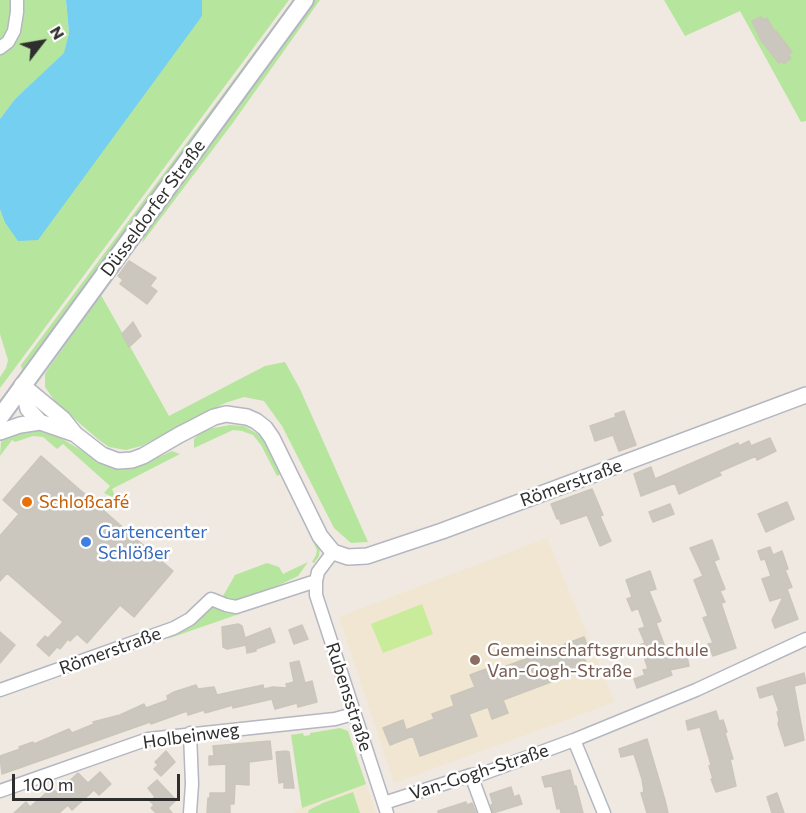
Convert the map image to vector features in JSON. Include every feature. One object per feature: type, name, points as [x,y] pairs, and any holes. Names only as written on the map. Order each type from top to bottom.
[{"type":"main road","name":"Düsseldorfer Straße","points":[[0,417],[305,0]]},
{"type":"street","points":[[0,48],[8,42],[14,31],[17,0]]},
{"type":"street","points":[[22,385],[28,409],[40,422]]},
{"type":"street","points":[[22,385],[63,418],[75,434],[102,455],[118,461],[132,460],[214,417],[226,414],[247,417],[265,428],[320,536],[333,552],[318,572],[316,581]]},
{"type":"street","name":"Römerstraße","points":[[333,552],[348,557],[367,556],[453,527],[806,395]]},
{"type":"street","points":[[0,432],[20,425],[40,422],[75,434]]},
{"type":"street","name":"Römerstraße","points":[[0,690],[174,628],[190,619],[211,598],[236,607],[316,581]]},
{"type":"street","name":"Rubensstraße","points":[[316,581],[316,595],[353,714],[386,808]]},
{"type":"street","name":"Van-Gogh-Straße","points":[[386,808],[471,775],[482,774],[574,740],[696,690],[806,639]]},
{"type":"street","name":"Holbeinweg","points":[[0,792],[148,739],[329,720],[353,714]]},
{"type":"street","points":[[190,733],[192,784],[190,813]]},
{"type":"street","points":[[574,740],[604,813]]},
{"type":"street","points":[[471,775],[485,813]]},
{"type":"shaded area","name":"Gemeinschaftsgrundschule Van-Gogh-Straße","points":[[547,538],[615,702],[394,783],[339,617]]},
{"type":"shaded area","points":[[366,784],[376,813],[295,813],[294,811]]},
{"type":"green space","points":[[0,0],[66,0],[69,33],[65,53],[15,99],[0,119]]},
{"type":"green space","points":[[202,0],[289,0],[0,388],[0,377],[8,360],[0,334],[0,209],[4,222],[202,16]]},
{"type":"green space","points":[[293,0],[298,0],[205,129],[22,370],[21,365]]},
{"type":"green space","points":[[314,0],[320,0],[232,124],[142,243],[146,231]]},
{"type":"green space","points":[[664,0],[806,0],[806,121],[801,122],[740,11],[685,36]]},
{"type":"green space","points":[[101,295],[169,416],[265,366],[285,362],[300,389],[368,542],[351,543],[334,528],[282,426],[264,401],[244,397],[225,403],[141,446],[126,450],[109,447],[56,403],[45,387],[45,374]]},
{"type":"green space","points":[[230,425],[244,426],[267,442],[320,547],[319,556],[314,563],[312,562],[317,550],[281,474],[277,476],[261,445],[253,435],[233,430],[194,448],[194,439],[198,435],[208,429]]},
{"type":"green space","points":[[32,428],[49,431],[101,462],[121,468],[135,468],[172,451],[180,454],[112,489],[115,496],[112,497],[104,493],[110,486],[63,444],[57,449],[43,437],[33,436],[15,442],[12,440],[0,456],[1,442],[10,435]]},
{"type":"green space","points":[[308,562],[298,576],[275,587],[234,601],[225,599],[223,596],[235,575],[267,563],[279,567],[283,574]]},
{"type":"green space","points":[[422,604],[433,634],[383,653],[371,624]]},
{"type":"green space","points":[[212,607],[239,614],[167,639],[199,619]]},
{"type":"green space","points":[[340,728],[348,731],[366,784],[302,808],[291,735],[303,733],[304,736]]},
{"type":"green space","points":[[353,792],[360,813],[308,813],[309,810],[323,803]]},
{"type":"water","points":[[66,0],[202,0],[202,16],[38,240],[18,241],[4,221],[0,209],[0,119],[15,99],[64,53],[69,33]]},
{"type":"building","points":[[761,17],[763,20],[767,18],[775,32],[792,52],[788,55],[791,58],[784,64],[781,61],[779,63],[761,40],[752,21]]},
{"type":"building","points":[[129,261],[156,278],[150,286],[157,291],[147,304],[120,284],[123,280],[118,276]]},
{"type":"building","points":[[133,322],[141,336],[129,347],[122,334]]},
{"type":"building","points":[[624,411],[636,445],[619,451],[613,435],[595,441],[590,426],[616,417],[615,414]]},
{"type":"building","points":[[770,438],[776,451],[757,460],[756,456],[719,472],[721,475],[679,494],[675,483],[641,496],[634,474],[651,467],[655,479],[738,443],[739,446],[749,441],[751,446]]},
{"type":"building","points":[[41,456],[173,571],[134,617],[120,605],[87,643],[77,634],[70,641],[68,639],[60,649],[57,647],[49,656],[37,645],[45,636],[48,638],[63,622],[7,573],[0,581],[0,536],[19,514],[3,500]]},
{"type":"building","points":[[592,489],[611,541],[600,546],[587,515],[561,524],[551,504]]},
{"type":"building","points":[[787,502],[794,519],[766,532],[758,514]]},
{"type":"building","points":[[670,504],[674,514],[653,522],[649,512]]},
{"type":"building","points":[[712,540],[719,559],[714,561],[725,589],[720,591],[725,602],[721,603],[736,648],[713,656],[708,644],[713,643],[703,618],[708,616],[694,580],[703,576],[690,548]]},
{"type":"building","points":[[770,547],[773,555],[782,551],[788,569],[785,570],[792,587],[787,589],[798,619],[775,628],[772,620],[783,597],[770,601],[762,579],[771,576],[765,559],[761,560],[758,551]]},
{"type":"building","points":[[650,571],[656,589],[649,591],[661,621],[656,623],[665,647],[670,654],[686,652],[689,666],[670,670],[672,675],[637,688],[634,679],[645,675],[643,670],[648,669],[640,645],[645,643],[639,629],[645,627],[638,608],[632,611],[627,599],[632,597],[626,580]]},
{"type":"building","points":[[238,624],[242,626],[245,638],[270,628],[275,642],[247,653],[246,645],[227,649],[223,647],[222,627]]},
{"type":"building","points":[[302,625],[308,639],[294,644],[289,630]]},
{"type":"building","points":[[0,632],[15,645],[0,663]]},
{"type":"building","points":[[584,637],[589,649],[582,652],[588,668],[503,700],[508,713],[492,719],[488,707],[469,714],[477,736],[420,756],[413,736],[390,745],[383,728],[403,720],[406,730],[434,719],[432,714],[454,706],[451,696],[475,687],[470,675],[486,669],[488,673]]},
{"type":"building","points":[[299,661],[305,683],[312,681],[317,702],[298,707],[297,703],[275,709],[272,699],[233,708],[233,705],[205,713],[204,710],[188,715],[187,711],[2,774],[0,756],[20,749],[19,747],[33,742],[34,744],[69,729],[72,733],[94,724],[93,722],[120,715],[144,704],[146,708],[168,700],[167,696],[174,692],[196,685],[198,689],[214,687],[217,695],[263,685],[264,689],[287,688],[286,684],[294,682],[290,663]]},
{"type":"building","points":[[804,673],[806,683],[794,686],[804,740],[785,746],[778,724],[777,712],[779,711],[773,694],[760,698],[757,688]]},
{"type":"building","points":[[716,711],[719,721],[723,720],[727,732],[725,733],[733,759],[730,759],[736,786],[716,792],[700,727],[688,730],[686,721]]},
{"type":"building","points":[[647,739],[668,813],[647,813],[641,793],[644,792],[642,779],[634,754],[621,757],[619,749]]},
{"type":"building","points":[[270,741],[272,759],[249,762],[249,785],[235,784],[234,804],[230,804],[230,813],[207,813],[210,793],[226,793],[226,764],[209,765],[209,756],[214,756],[213,746]]},
{"type":"building","points":[[166,751],[175,762],[161,776],[154,769],[158,765],[155,762]]},
{"type":"building","points":[[276,752],[289,752],[294,788],[284,788],[284,782],[279,783]]},
{"type":"building","points":[[570,770],[583,813],[561,813],[560,808],[557,809],[552,786],[545,787],[542,777]]},
{"type":"building","points":[[100,772],[111,784],[99,795],[94,790],[72,810],[68,805],[59,813],[14,813],[26,802],[30,807],[52,788],[57,793],[78,773],[88,783]]},
{"type":"building","points":[[157,780],[176,800],[168,808],[172,813],[156,813],[151,808],[154,805],[150,801],[155,797],[148,788]]},
{"type":"building","points":[[511,787],[514,797],[519,795],[522,804],[493,813],[490,794]]},
{"type":"building","points":[[777,793],[784,813],[772,813],[767,797]]},
{"type":"building","points":[[466,802],[467,805],[472,803],[476,813],[438,813],[438,811]]},
{"type":"place","name":"Schloßcafé","points":[[27,502]]},
{"type":"place","name":"Gartencenter Schlößer","points":[[86,542]]},
{"type":"place","name":"Gemeinschaftsgrundschule Van-Gogh-Straße","points":[[475,660]]}]
